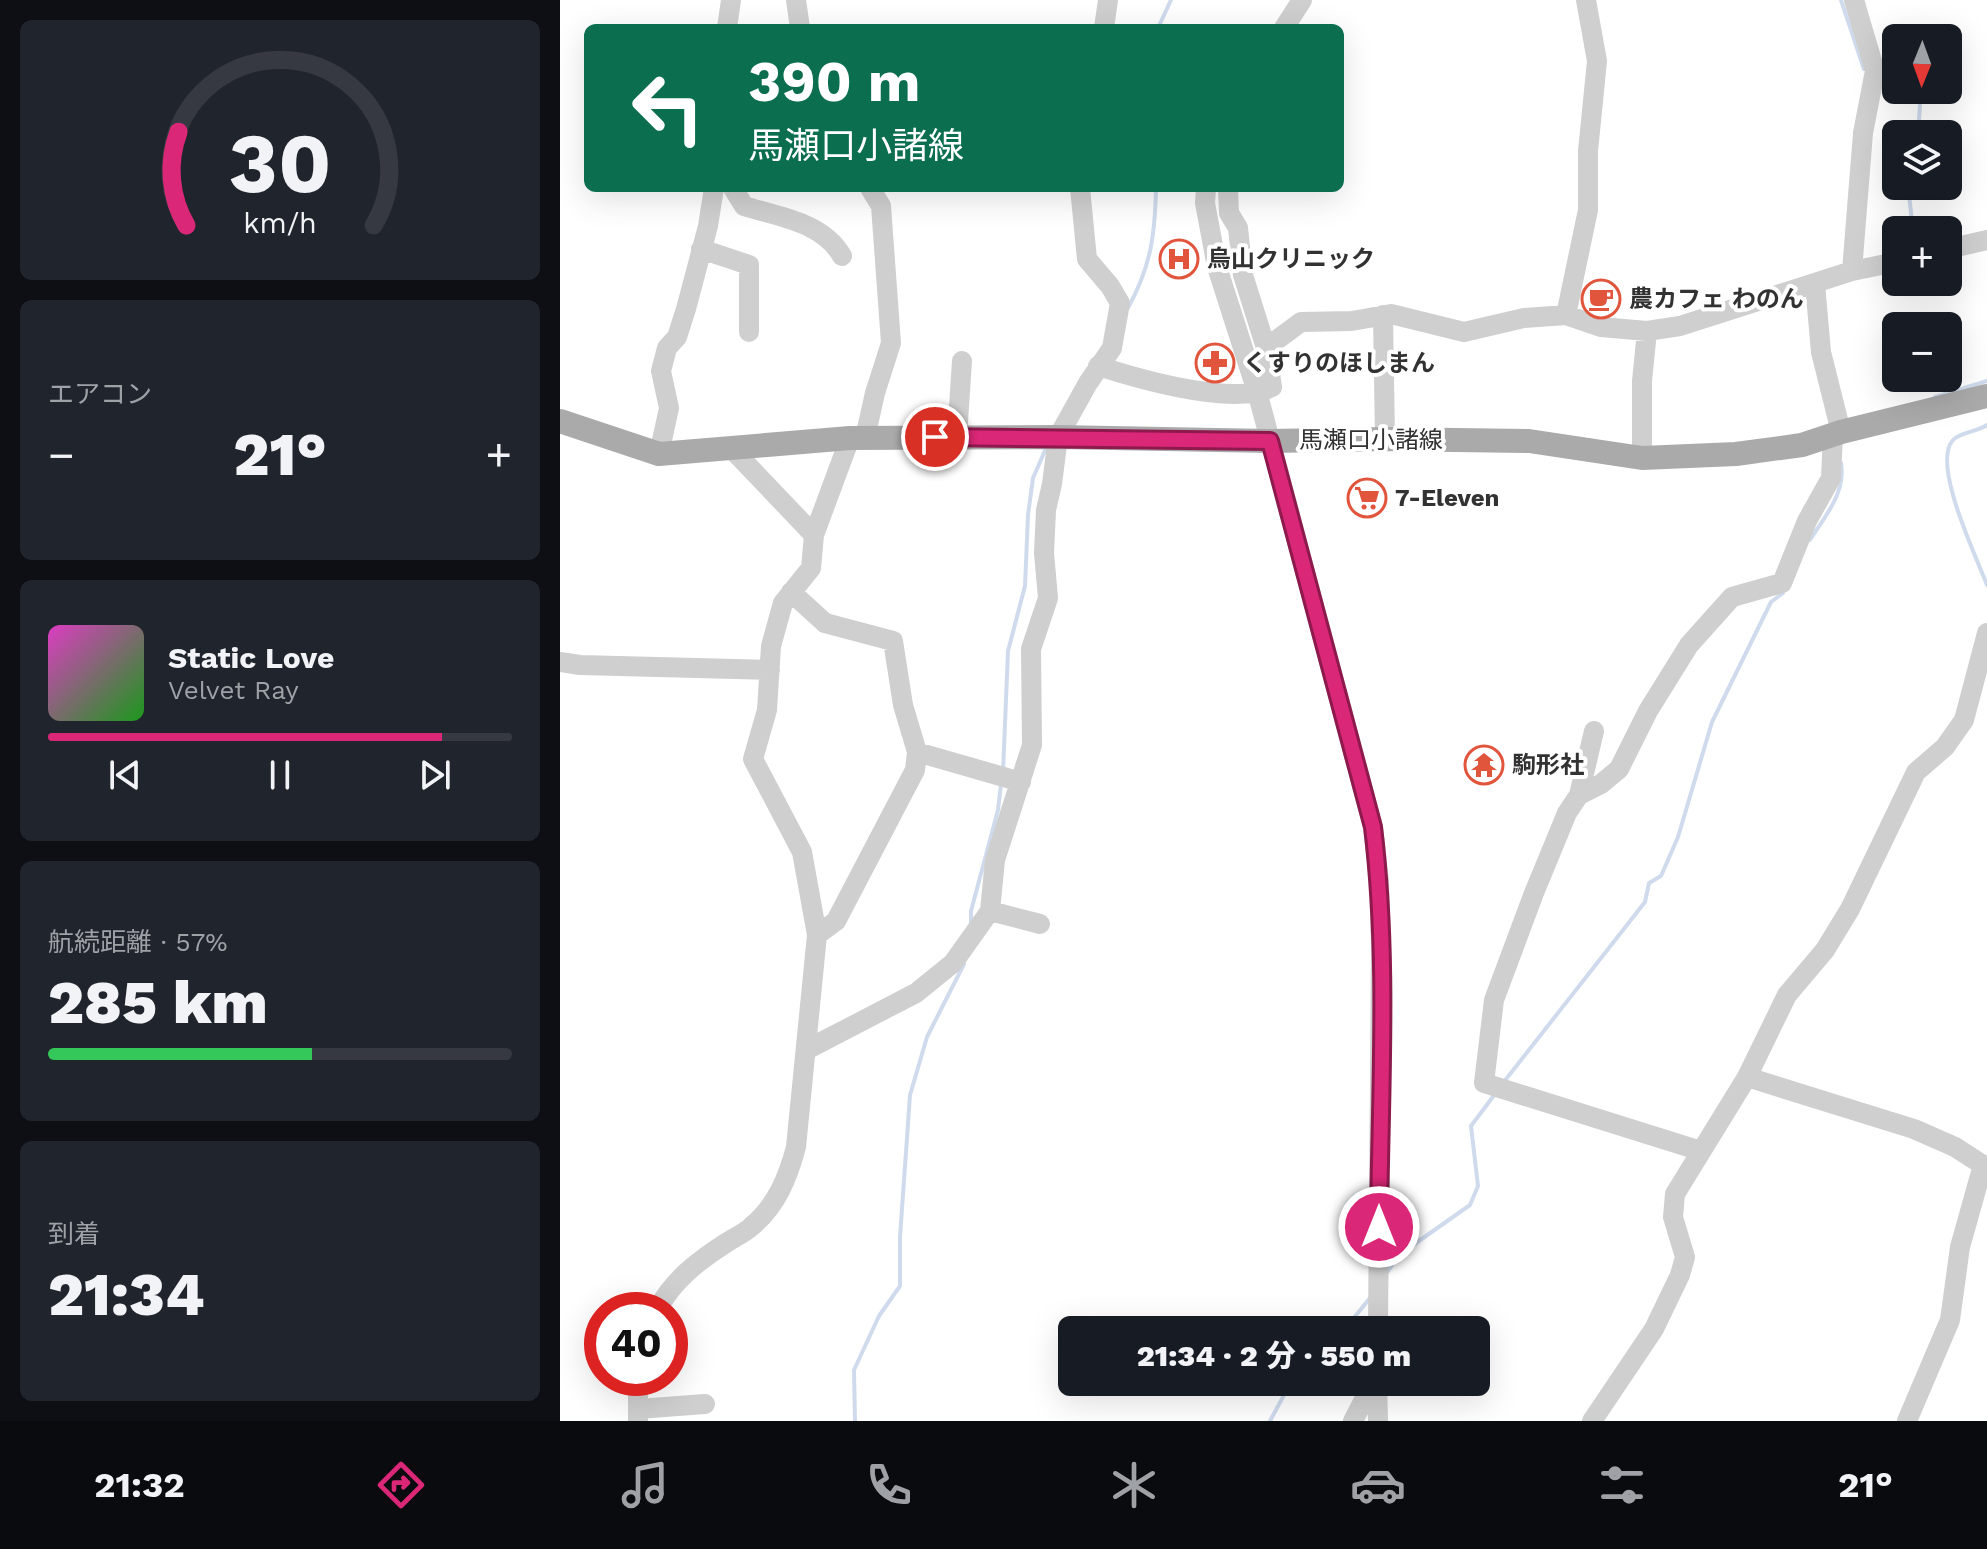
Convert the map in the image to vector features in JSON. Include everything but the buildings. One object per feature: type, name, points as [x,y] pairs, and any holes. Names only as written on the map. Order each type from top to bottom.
[{"type":"main road","name":"馬瀬口小諸線","points":[[560,421],[659,454],[858,438],[1058,437],[1529,441],[1642,458],[1736,454],[1802,445],[1837,433],[1987,396]]},
{"type":"street","points":[[728,24],[731,0]]},
{"type":"street","points":[[796,0],[799,24]]},
{"type":"street","points":[[1105,24],[1108,0]]},
{"type":"street","points":[[1287,24],[1302,0]]},
{"type":"street","points":[[1566,315],[1588,210],[1588,151],[1597,61],[1586,0]]},
{"type":"street","points":[[1852,271],[1863,133],[1875,71],[1854,0]]},
{"type":"street","points":[[659,454],[669,408],[661,371],[667,348],[677,337],[686,309],[708,226],[713,192]]},
{"type":"street","points":[[735,192],[744,206],[811,226],[835,244],[842,256]]},
{"type":"street","points":[[666,1292],[684,1273],[753,1226],[776,1199],[788,1175],[796,1147],[817,935],[802,852],[753,759],[767,710],[771,646],[783,603],[811,568],[814,535],[858,438],[891,343],[881,206],[872,192]]},
{"type":"street","points":[[806,1050],[916,993],[953,963],[990,911],[995,860],[1032,745],[1031,649],[1048,598],[1044,553],[1046,510],[1058,437],[1098,366],[1112,348],[1120,303],[1087,259],[1080,192]]},
{"type":"street","points":[[1206,192],[1217,267],[1258,395],[1373,827],[1381,946],[1378,1316]]},
{"type":"street","points":[[1098,366],[1139,379],[1198,390],[1258,395],[1272,387],[1266,348],[1243,275],[1238,228],[1229,213],[1228,192]]},
{"type":"street","points":[[1962,246],[1987,240]]},
{"type":"street","points":[[701,249],[749,265],[749,332]]},
{"type":"street","points":[[1266,348],[1301,322],[1352,321],[1391,314],[1464,332],[1524,318],[1566,315],[1601,327],[1647,331],[1680,326],[1852,271],[1882,265]]},
{"type":"street","points":[[1579,795],[1601,784],[1619,769],[1648,711],[1689,645],[1732,597],[1782,583],[1807,521],[1831,478],[1837,433],[1821,352],[1815,284]]},
{"type":"street","points":[[1383,315],[1385,439]]},
{"type":"street","points":[[1642,458],[1642,381],[1647,331]]},
{"type":"street","points":[[957,437],[962,361]]},
{"type":"street","points":[[732,449],[814,535]]},
{"type":"street","points":[[791,592],[825,623],[893,641],[903,705],[917,752],[915,770],[843,909],[836,921],[817,935]]},
{"type":"street","points":[[1592,1421],[1654,1329],[1680,1275],[1685,1257],[1673,1217],[1675,1194],[1747,1077],[1787,995],[1825,950],[1850,909],[1916,772],[1945,747],[1964,720],[1987,633]]},
{"type":"street","points":[[560,662],[770,670]]},
{"type":"street","points":[[1594,731],[1579,795],[1567,813],[1545,866],[1494,1000],[1484,1083],[1701,1151]]},
{"type":"street","points":[[917,752],[1021,782]]},
{"type":"street","points":[[990,911],[1040,924]]},
{"type":"street","points":[[1747,1077],[1914,1129],[1955,1147],[1983,1165],[1960,1247],[1950,1320],[1907,1421]]},
{"type":"street","points":[[1353,1421],[1367,1396]]},
{"type":"street","points":[[1376,1396],[1378,1421]]},
{"type":"street","points":[[638,1415],[705,1404]]},
{"type":"waterway","points":[[1160,24],[1171,0]]},
{"type":"waterway","points":[[1841,0],[1864,69]]},
{"type":"waterway","points":[[1919,120],[1920,104]]},
{"type":"waterway","points":[[1128,308],[1142,278],[1150,250],[1156,192]]},
{"type":"waterway","points":[[1910,200],[1911,216]]},
{"type":"waterway","points":[[1935,397],[1987,381]]},
{"type":"waterway","points":[[1987,425],[1960,435],[1953,440],[1948,452],[1951,489],[1987,585]]},
{"type":"waterway","points":[[1003,772],[1008,651],[1025,586],[1033,478],[1047,446]]},
{"type":"waterway","points":[[1810,540],[1837,494],[1841,463]]},
{"type":"waterway","points":[[1503,1083],[1645,902],[1649,883],[1661,876],[1678,837],[1712,722],[1771,602],[1783,593]]},
{"type":"waterway","points":[[971,924],[971,911],[998,810],[1001,784]]},
{"type":"waterway","points":[[855,1421],[854,1370],[879,1316],[900,1286],[900,1237],[910,1095],[927,1037],[964,964]]},
{"type":"waterway","points":[[1386,1274],[1399,1255],[1470,1205],[1478,1186],[1471,1126],[1495,1094]]},
{"type":"waterway","points":[[1355,1316],[1370,1298]]},
{"type":"waterway","points":[[1270,1421],[1283,1396]]},
{"type":"place","name":"烏山クリニック","points":[[1179,259]]},
{"type":"place","name":"農カフェ わのん","points":[[1601,299]]},
{"type":"place","name":"くすりのほしまん","points":[[1215,363]]},
{"type":"place","name":"7-Eleven","points":[[1367,498]]},
{"type":"place","name":"駒形社","points":[[1484,765]]},
{"type":"route","points":[[935,437],[1270,441],[1373,827],[1381,946],[1379,1227]]}]
